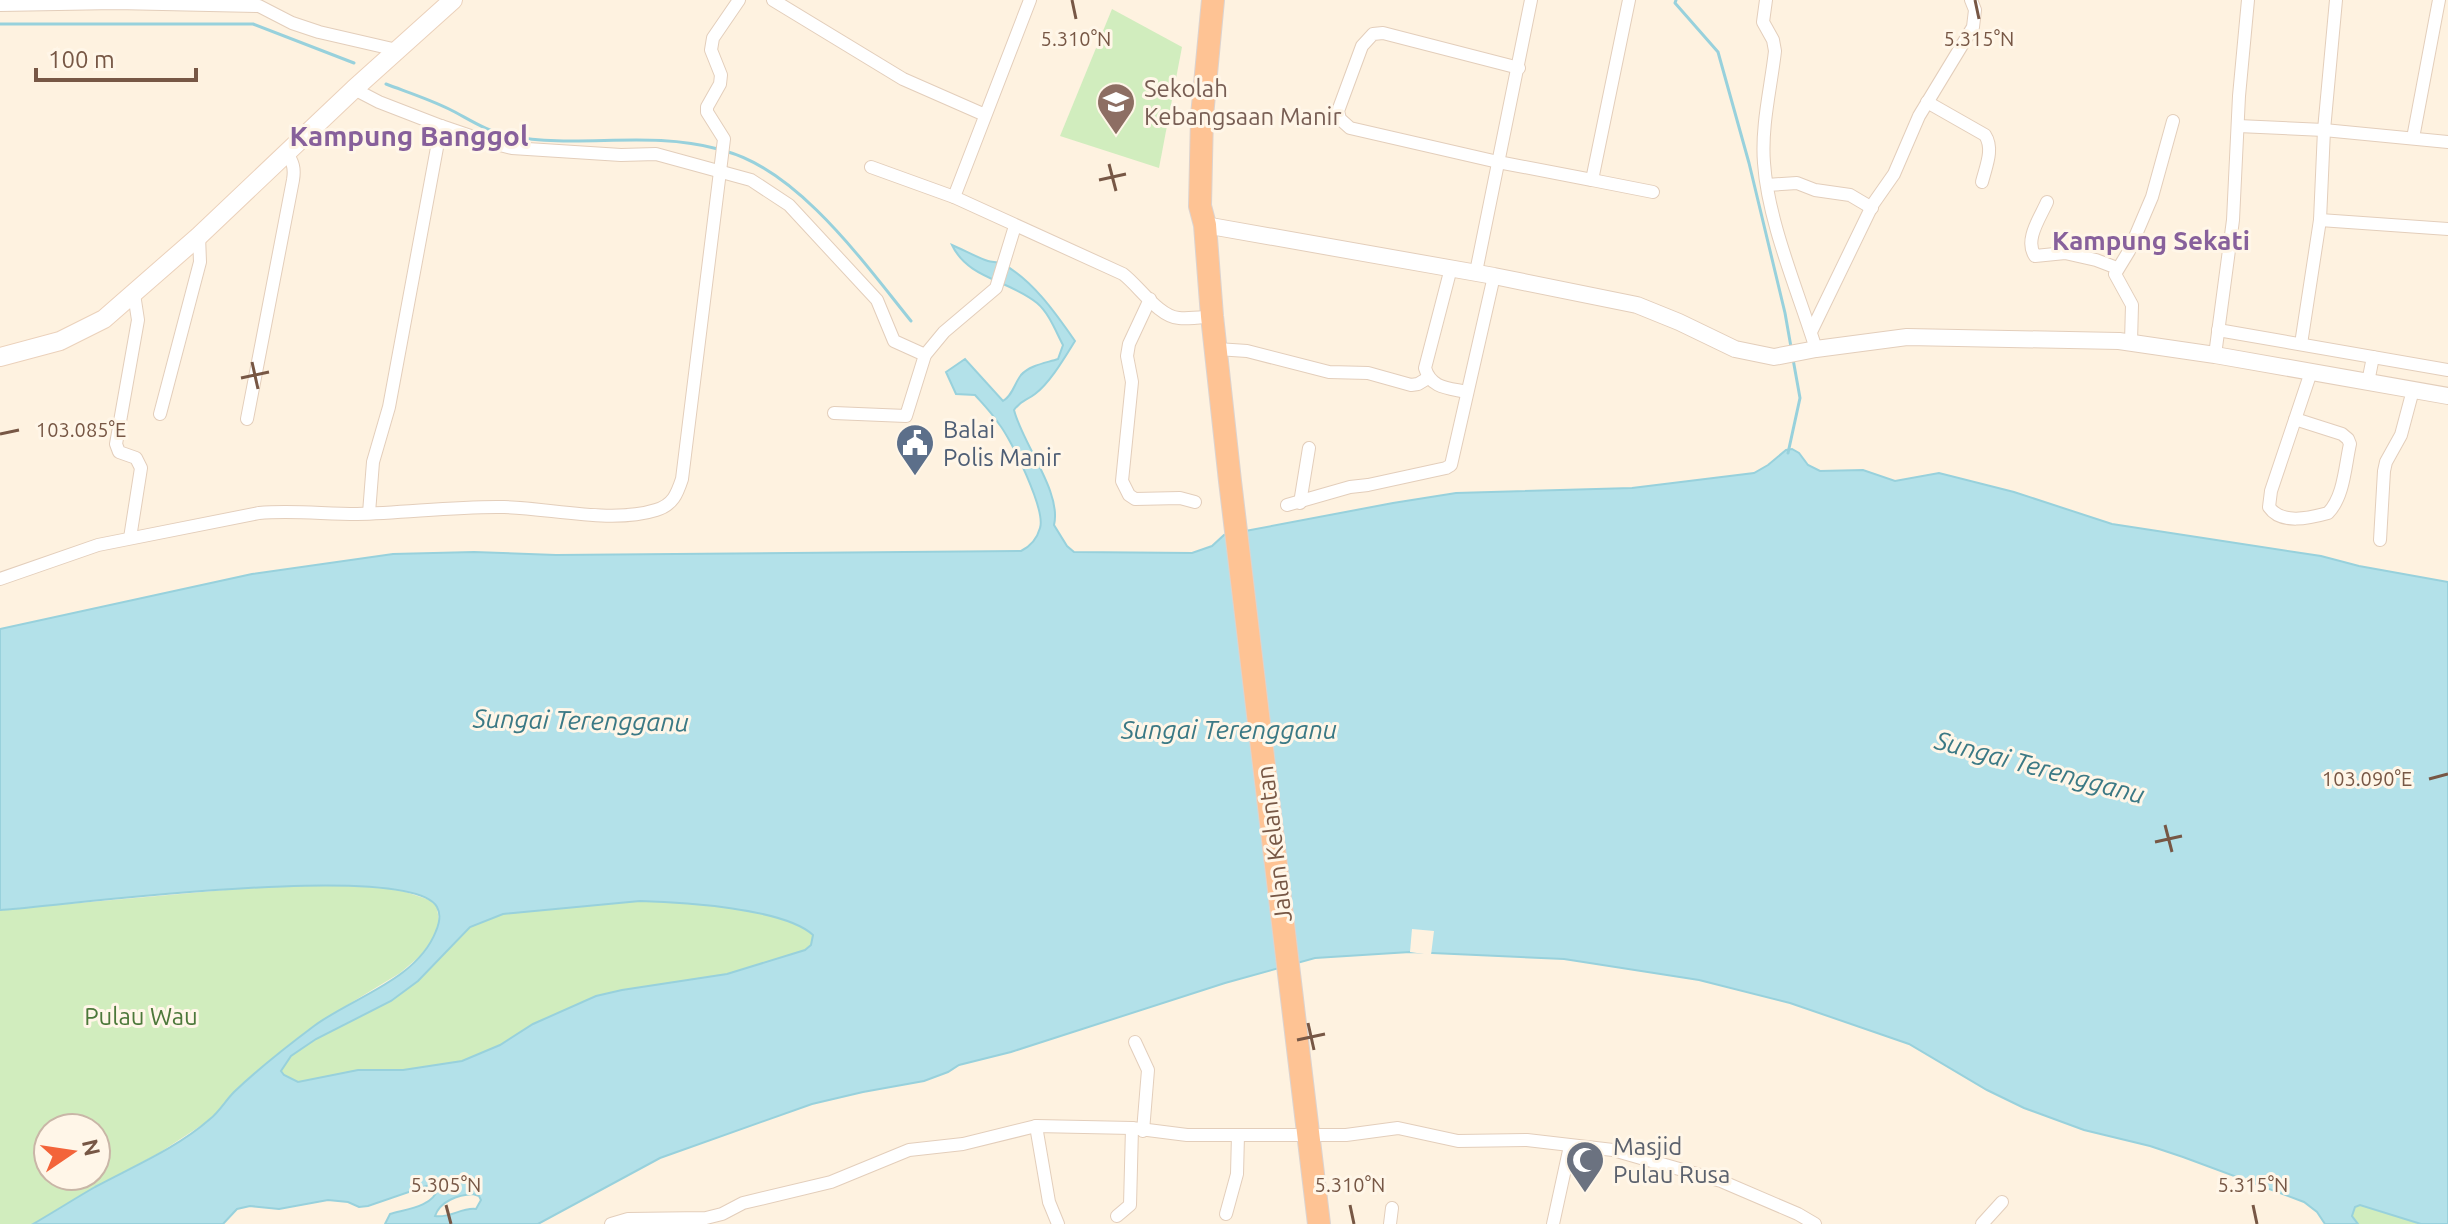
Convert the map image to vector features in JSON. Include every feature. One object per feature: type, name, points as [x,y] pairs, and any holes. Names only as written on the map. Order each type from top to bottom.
[{"type":"highway","points":[[1205,0],[1206,73]]},
{"type":"highway","name":"Jalan Kelantan","points":[[1213,0],[1200,206],[1205,225],[1230,481],[1319,1224]]},
{"type":"highway","name":"Jalan Kelantan","points":[[1205,225],[1210,207],[1217,77],[1226,0]]},
{"type":"main road","points":[[0,357],[40,347],[104,319],[199,236],[453,0]]},
{"type":"street","points":[[0,579],[76,551],[259,513],[369,513],[503,507],[625,516],[654,511],[673,501],[682,479],[724,139],[707,112],[721,75],[711,50],[713,38],[739,0]]},
{"type":"street","points":[[773,0],[903,79],[985,115]]},
{"type":"street","points":[[954,197],[1030,0]]},
{"type":"street","points":[[1476,272],[1531,0]]},
{"type":"street","points":[[1592,180],[1629,0]]},
{"type":"street","points":[[1766,0],[1763,22],[1775,44],[1764,149],[1767,185],[1812,344]]},
{"type":"street","points":[[1812,344],[1872,208],[1894,174],[1919,116],[1973,27],[1975,10],[1971,0]]},
{"type":"street","points":[[2215,355],[2233,220],[2248,0]]},
{"type":"street","points":[[2301,344],[2320,220],[2324,130],[2336,0]]},
{"type":"street","points":[[2413,138],[2439,0]]},
{"type":"street","points":[[0,5],[26,1],[259,6],[292,23],[319,32],[397,50]]},
{"type":"street","points":[[1519,68],[1383,33],[1373,34],[1362,46],[1338,111],[1340,119],[1350,128],[1498,162],[1653,192]]},
{"type":"street","points":[[354,89],[441,126],[512,148],[621,155],[656,154],[720,168],[751,180],[789,205],[877,300],[894,341],[925,355]]},
{"type":"street","points":[[1927,102],[1985,135],[1990,151],[1982,182]]},
{"type":"street","points":[[2125,342],[2132,305],[2115,278],[2117,268],[2129,251],[2152,197],[2173,121]]},
{"type":"street","points":[[369,513],[373,462],[389,407],[441,126]]},
{"type":"street","points":[[2238,126],[2324,130],[2448,142]]},
{"type":"street","points":[[247,419],[295,170],[286,152]]},
{"type":"street","points":[[871,167],[954,197],[1123,274],[1162,311],[1177,319],[1212,316]]},
{"type":"street","points":[[1767,185],[1797,183],[1815,190],[1850,195],[1872,208]]},
{"type":"street","points":[[2047,202],[2029,246],[2035,256],[2065,253],[2117,268]]},
{"type":"street","points":[[2320,220],[2448,229]]},
{"type":"street","points":[[1205,225],[1476,272],[1637,305],[1735,349],[1774,357],[1812,344],[1907,337],[2125,342],[2448,396]]},
{"type":"street","points":[[834,413],[906,416],[925,355],[944,332],[996,288],[1015,226]]},
{"type":"street","points":[[160,414],[200,262],[199,236]]},
{"type":"street","points":[[1451,268],[1425,368],[1428,378],[1435,385],[1467,392]]},
{"type":"street","points":[[1309,448],[1294,504],[1350,487],[1446,468],[1453,459],[1494,276]]},
{"type":"street","points":[[130,538],[141,468],[136,458],[119,452],[116,444],[138,320],[134,294]]},
{"type":"street","points":[[1150,299],[1129,344],[1127,356],[1132,382],[1122,481],[1129,495],[1135,499],[1180,498],[1195,502]]},
{"type":"street","points":[[2218,330],[2448,370]]},
{"type":"street","points":[[1217,349],[1247,351],[1329,372],[1368,373],[1411,385],[1428,378]]},
{"type":"street","points":[[2368,382],[2373,357]]},
{"type":"street","points":[[2295,419],[2342,434],[2350,444],[2336,502],[2328,513],[2288,518],[2279,517],[2269,507],[2271,491],[2295,419],[2311,372]]},
{"type":"street","points":[[2380,540],[2384,471],[2401,435],[2413,390]]},
{"type":"street","points":[[1117,1216],[1130,1205],[1148,1070],[1135,1042]]},
{"type":"street","points":[[1036,1126],[1049,1202],[1058,1224]]},
{"type":"street","points":[[611,1224],[628,1219],[706,1218],[743,1203],[831,1182],[909,1150],[963,1144],[1036,1126],[1138,1129],[1187,1135],[1346,1135],[1398,1128],[1458,1141],[1527,1140],[1627,1152],[1696,1173],[1778,1205],[1815,1224]]},
{"type":"street","points":[[1226,1214],[1237,1174],[1238,1135]]},
{"type":"street","points":[[1553,1224],[1570,1146]]},
{"type":"street","points":[[1982,1224],[2002,1202]]},
{"type":"street","points":[[1390,1224],[1392,1208]]},
{"type":"green space","points":[[1112,9],[1182,47],[1159,168],[1060,136]]},
{"type":"green space","name":"Pulau Wau","points":[[356,884],[390,887],[430,900],[437,907],[439,922],[433,939],[420,956],[400,973],[321,1021],[279,1053],[233,1093],[211,1119],[159,1153],[112,1178],[112,1112],[32,1112],[32,1192],[87,1192],[33,1224],[0,1224],[0,910],[269,886]]},
{"type":"green space","points":[[640,901],[731,908],[779,918],[813,935],[811,945],[805,950],[727,974],[622,990],[533,1024],[500,1045],[462,1061],[403,1070],[358,1070],[297,1082],[281,1071],[291,1056],[316,1039],[391,1001],[418,981],[470,927],[503,914]]},
{"type":"green space","points":[[2360,1204],[2421,1224],[2358,1224],[2352,1216],[2355,1207]]},
{"type":"water","name":"Sungai Terengganu","points":[[952,245],[1000,263],[1022,277],[1042,297],[1075,341],[1046,383],[1014,410],[1047,483],[1055,512],[1054,525],[1074,552],[1192,553],[1212,546],[1224,535],[1456,493],[1632,488],[1754,473],[1792,449],[1808,465],[1820,471],[1863,470],[1895,481],[1939,473],[2014,492],[2112,524],[2321,556],[2448,582],[2448,1224],[2421,1224],[2360,1205],[2355,1207],[2352,1216],[2358,1224],[2325,1224],[2317,1212],[2304,1202],[2183,1157],[2084,1130],[2024,1108],[1909,1044],[1790,1003],[1699,980],[1564,959],[1410,952],[1315,958],[1225,983],[1011,1052],[959,1065],[924,1081],[812,1104],[660,1158],[538,1224],[385,1224],[390,1214],[430,1200],[438,1189],[429,1185],[368,1206],[328,1200],[279,1209],[250,1206],[237,1209],[223,1224],[33,1224],[87,1192],[112,1192],[112,1178],[169,1148],[197,1129],[243,1083],[293,1042],[399,975],[414,962],[427,948],[436,931],[439,916],[437,907],[413,893],[366,887],[303,886],[231,889],[0,910],[0,629],[252,574],[393,554],[1021,551],[1033,542],[1040,528],[1038,506],[1026,475],[993,416],[975,395],[956,394],[946,372],[965,359],[1003,401],[1025,372],[1058,359],[1063,345],[1049,317],[1037,303],[968,265]],"holes":[[[640,901],[731,908],[779,918],[813,935],[811,945],[805,950],[727,974],[596,996],[462,1061],[403,1070],[358,1070],[298,1082],[281,1071],[291,1056],[316,1039],[391,1001],[418,981],[470,927],[503,914]],[[473,1194],[481,1200],[476,1209],[435,1216],[441,1206],[450,1200]]]},
{"type":"pier","points":[[1412,929],[1434,931],[1431,955],[1410,952]]},
{"type":"waterway","points":[[1676,0],[1675,3],[1718,52],[1749,163],[1791,347]]},
{"type":"waterway","points":[[0,24],[253,24],[354,63]]},
{"type":"waterway","points":[[386,84],[510,136],[561,141],[666,141],[718,149]]},
{"type":"waterway","points":[[725,151],[779,178],[804,198],[851,247],[911,321]]},
{"type":"waterway","points":[[1788,453],[1800,398],[1793,359]]},
{"type":"place","name":"Sekolah Kebangsaan Manir","points":[[1116,136]]},
{"type":"place","name":"Balai Polis Manir","points":[[915,477]]},
{"type":"place","name":"Masjid Pulau Rusa","points":[[1585,1194]]},
{"type":"district","name":"Kampung Banggol","points":[[409,135]]},
{"type":"district","name":"Kampung Sekati","points":[[2151,240]]}]
